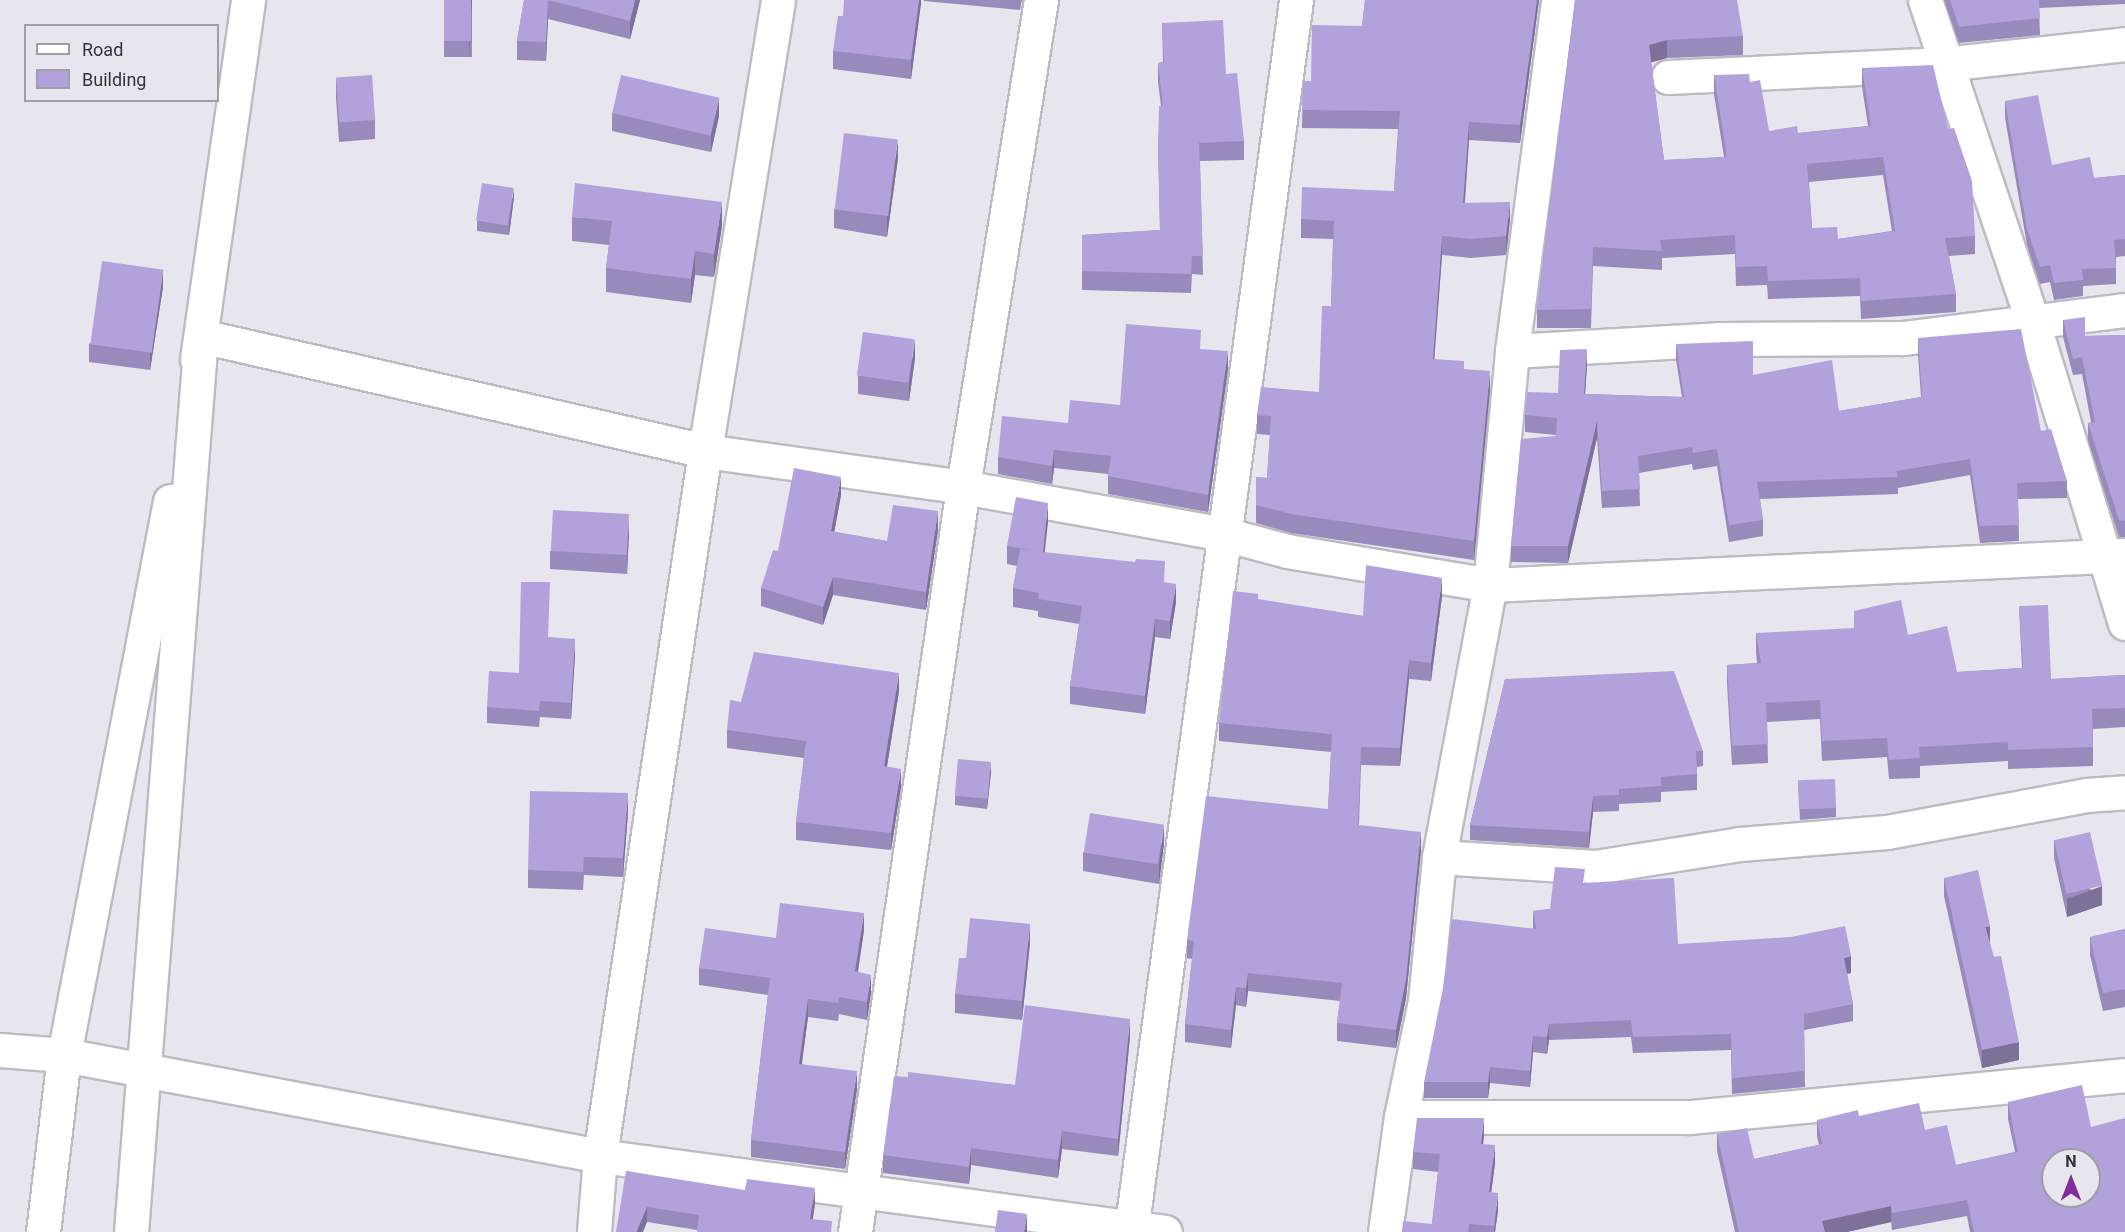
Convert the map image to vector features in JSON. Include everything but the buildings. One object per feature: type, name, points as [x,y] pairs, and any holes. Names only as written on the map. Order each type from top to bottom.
[{"type":"street","points":[[43,1232],[64,1055],[201,336],[248,0]]},
{"type":"street","points":[[594,1232],[600,1156],[705,452],[778,0]]},
{"type":"street","points":[[855,1232],[963,487],[1041,0]]},
{"type":"street","points":[[1131,1230],[1296,0]]},
{"type":"street","points":[[1384,1232],[1401,1117],[1425,1001],[1439,857],[1490,585],[1512,351],[1558,0]]},
{"type":"street","points":[[1925,0],[1944,64],[2115,556],[2125,623]]},
{"type":"street","points":[[1668,77],[1944,64],[2125,44]]},
{"type":"street","points":[[1512,351],[1718,339],[1904,338],[2032,319],[2125,310]]},
{"type":"street","points":[[201,336],[705,452],[963,487],[1224,534],[1287,550],[1490,585],[2115,556]]},
{"type":"street","points":[[131,1232],[201,336]]},
{"type":"street","points":[[1439,857],[1596,867],[1740,844],[1887,832],[2086,795],[2125,792]]},
{"type":"street","points":[[0,1050],[64,1055],[600,1156],[1131,1230],[1165,1232]]},
{"type":"street","points":[[1401,1117],[1690,1117],[2125,1075]]}]
